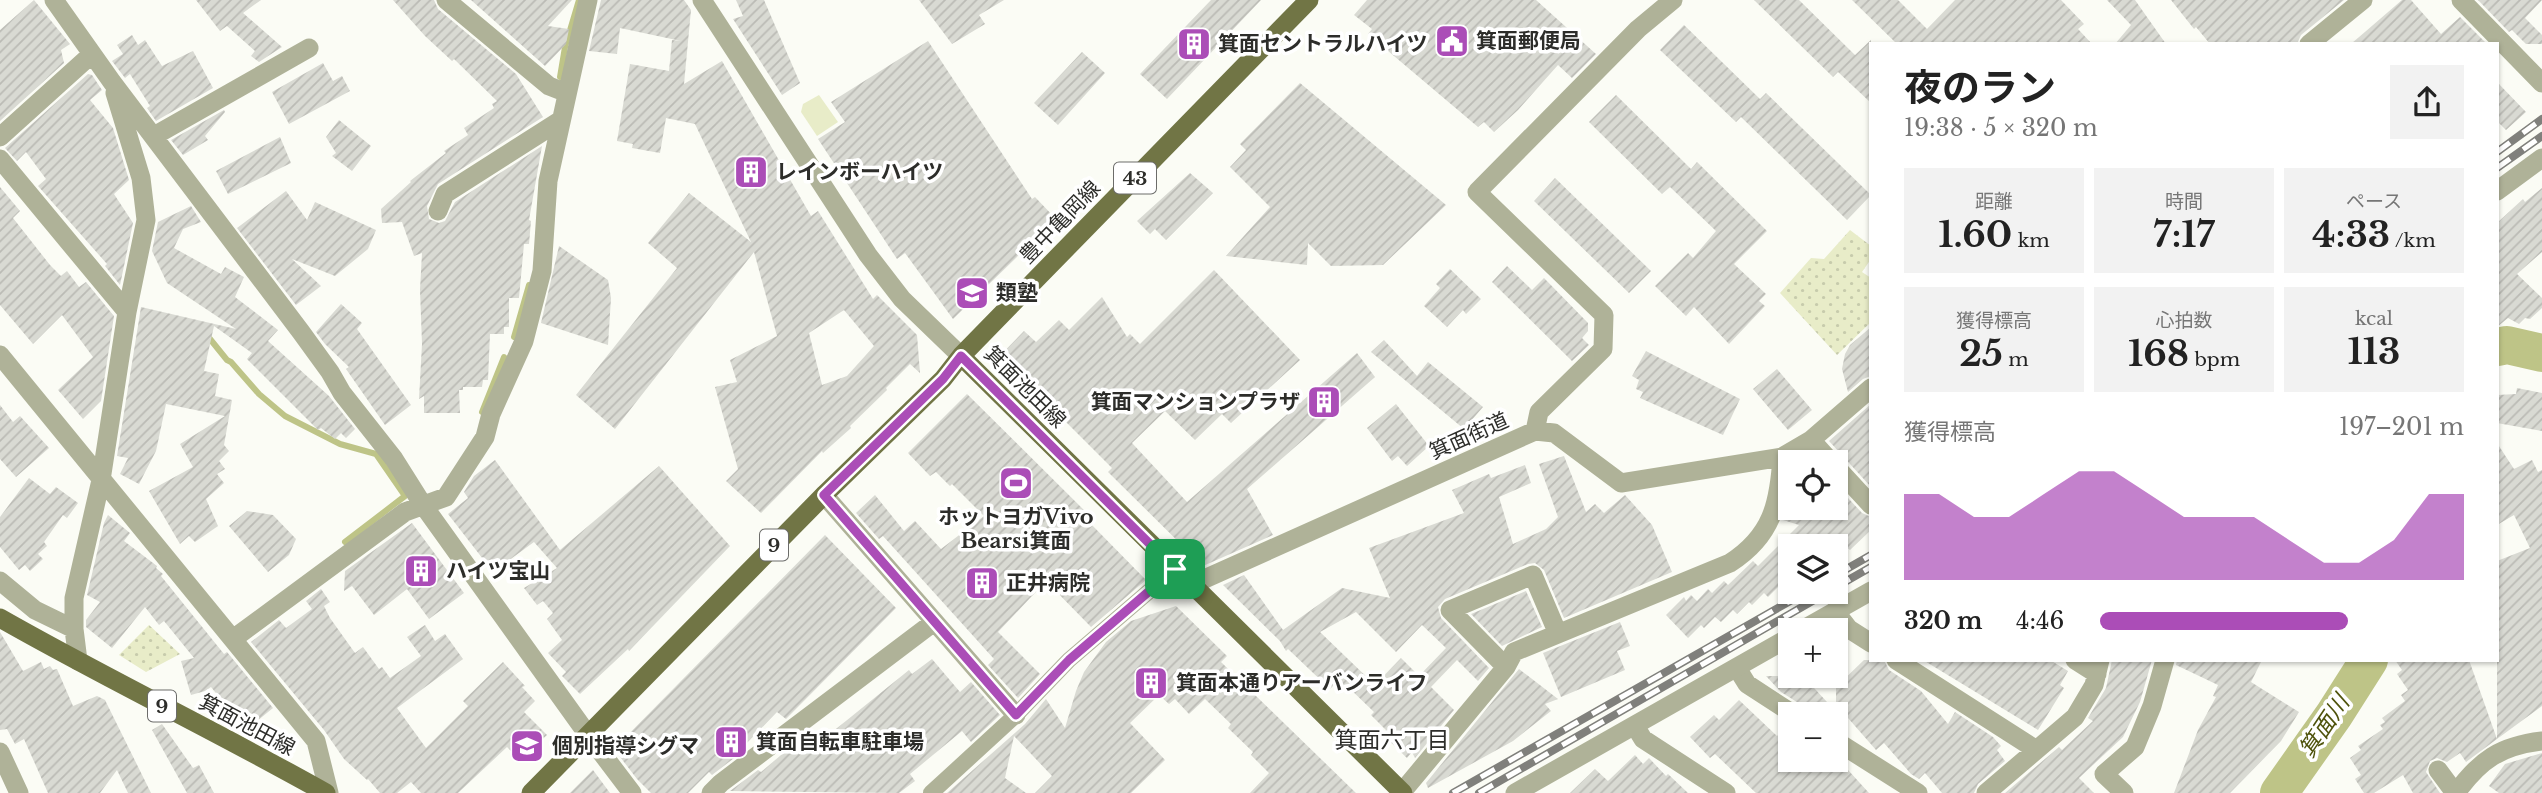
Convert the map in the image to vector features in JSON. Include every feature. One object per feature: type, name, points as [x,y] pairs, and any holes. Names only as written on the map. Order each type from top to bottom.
[{"type":"main road","name":"豊中亀岡線","points":[[961,356],[1309,0]]},
{"type":"main road","name":"箕面池田線","points":[[531,793],[824,495],[943,379],[961,356],[1403,793]]},
{"type":"main road","name":"箕面池田線","points":[[0,618],[327,793]]},
{"type":"street","points":[[54,0],[218,225],[301,332],[342,393],[394,459],[423,505],[588,736],[632,793]]},
{"type":"street","points":[[446,0],[550,86],[567,93]]},
{"type":"street","points":[[233,639],[405,512],[446,497],[485,437],[491,414],[524,341],[542,271],[548,181],[588,0]]},
{"type":"street","points":[[702,0],[868,255],[902,299],[961,356]]},
{"type":"street","points":[[1535,431],[1539,412],[1603,349],[1604,315],[1477,192],[1638,29],[1673,0]]},
{"type":"street","points":[[2311,42],[2363,0]]},
{"type":"street","points":[[2461,0],[2542,83]]},
{"type":"street","points":[[154,136],[309,48]]},
{"type":"street","points":[[0,137],[92,54]]},
{"type":"street","points":[[78,662],[74,598],[100,480],[127,312],[146,220],[141,178],[112,82]]},
{"type":"street","points":[[438,211],[445,194],[561,120]]},
{"type":"street","points":[[2499,190],[2542,158]]},
{"type":"street","points":[[0,159],[127,312]]},
{"type":"street","points":[[0,355],[316,741],[327,793]]},
{"type":"street","name":"箕面街道","points":[[1794,450],[1811,440],[1869,390]]},
{"type":"street","name":"箕面街道","points":[[1191,585],[1535,431],[1554,433],[1620,483],[1778,458]]},
{"type":"street","points":[[1811,440],[1820,450]]},
{"type":"street","points":[[1848,480],[1869,503]]},
{"type":"street","points":[[824,495],[1016,715]]},
{"type":"street","points":[[1403,793],[1506,667],[1514,652],[1730,563],[1744,554],[1769,524],[1778,498]]},
{"type":"street","points":[[931,793],[1016,715],[1069,660],[1175,569]]},
{"type":"street","points":[[1506,667],[1450,610],[1532,575],[1558,634]]},
{"type":"street","points":[[0,580],[34,610],[74,629]]},
{"type":"street","points":[[1823,618],[1869,593]]},
{"type":"street","points":[[1835,611],[1849,629],[1869,642]]},
{"type":"street","points":[[711,793],[934,622]]},
{"type":"street","points":[[1515,793],[1778,644]]},
{"type":"street","points":[[1899,662],[2035,749]]},
{"type":"street","points":[[1986,793],[2075,717],[2094,685],[2099,667],[2082,662]]},
{"type":"street","points":[[2124,793],[2104,774],[2136,747],[2152,706],[2164,662]]},
{"type":"street","points":[[1737,668],[1747,684],[1778,704]]},
{"type":"street","points":[[1635,726],[1643,739],[1726,793]]},
{"type":"street","points":[[2438,770],[2455,793],[2474,768],[2516,744],[2542,741]]},
{"type":"street","points":[[1848,749],[1918,793]]},
{"type":"street","points":[[0,752],[19,793]]},
{"type":"green space","points":[[819,95],[838,122],[817,136],[801,112],[803,104]]},
{"type":"green space","points":[[1850,230],[1869,244],[1869,262],[1862,272],[1869,277],[1869,324],[1837,355],[1780,293],[1811,258],[1824,259]]},
{"type":"green space","points":[[149,625],[180,654],[146,672],[119,655]]},
{"type":"building","points":[[34,0],[70,44],[61,50],[64,63],[0,121],[0,30]]},
{"type":"building","points":[[196,0],[261,0],[243,13],[282,47],[259,62],[251,56],[255,51],[227,26],[220,31]]},
{"type":"building","points":[[393,0],[434,0],[438,9],[516,74],[543,117],[438,184],[427,206],[429,219],[439,223],[445,221],[455,202],[542,146],[529,220],[529,244],[524,244],[519,298],[509,298],[509,327],[504,327],[504,334],[490,334],[488,380],[483,380],[482,387],[463,387],[463,390],[459,390],[460,413],[424,413],[424,396],[419,399],[422,253],[414,256],[402,222],[382,223],[381,209],[410,181],[446,153],[444,151],[468,135],[464,128],[494,108],[492,104],[497,101],[454,59],[452,61],[425,36]]},
{"type":"building","points":[[471,0],[572,0],[548,26],[569,29],[566,44],[545,66]]},
{"type":"building","points":[[601,0],[684,0],[691,10],[684,84],[722,61],[811,216],[818,211],[873,299],[877,295],[917,335],[920,373],[910,364],[851,428],[823,453],[822,451],[761,513],[726,481],[738,469],[715,387],[737,382],[730,360],[777,336],[754,252],[615,429],[576,395],[677,268],[648,243],[689,193],[751,242],[695,124],[666,118],[660,153],[632,148],[633,144],[617,141],[630,64],[669,71],[672,40],[681,41],[620,28],[617,54],[589,51]],"holes":[[[844,310],[874,346],[847,376],[822,385],[809,333]]]},
{"type":"building","points":[[736,0],[764,0],[800,83],[782,95],[733,19],[743,16]]},
{"type":"building","points":[[919,0],[1004,0],[979,15],[985,24],[952,44]]},
{"type":"building","name":"箕面セントラルハイツ","points":[[1211,0],[1261,0],[1167,99],[1140,74]]},
{"type":"building","points":[[1367,0],[1536,0],[1596,54],[1572,78],[1558,65],[1518,110],[1494,132],[1484,122],[1478,127],[1368,34],[1372,29],[1354,15]]},
{"type":"building","points":[[1754,0],[1799,0],[1855,55],[1871,40],[1869,101],[1838,72],[1833,77]]},
{"type":"building","points":[[1852,0],[1898,0],[1927,29],[1955,0],[2061,0],[2084,24],[2078,29],[2090,42],[1895,42]]},
{"type":"building","points":[[2107,0],[2135,0],[2165,42],[2117,42],[2131,25]]},
{"type":"building","points":[[2171,0],[2344,0],[2301,35],[2298,42],[2208,42],[2196,27],[2194,29]]},
{"type":"building","points":[[2402,0],[2411,0],[2441,34],[2460,17],[2485,42],[2353,42]]},
{"type":"building","points":[[2478,0],[2542,0],[2525,18],[2542,35],[2542,44],[2526,44],[2512,30],[2509,32]]},
{"type":"building","points":[[1684,25],[1760,99],[1766,93],[1869,193],[1869,197],[1847,220],[1741,117],[1736,122],[1660,50]]},
{"type":"building","points":[[132,35],[138,45],[145,40],[162,66],[193,51],[213,88],[156,121],[130,74],[125,78],[112,61],[123,54],[117,45]]},
{"type":"building","points":[[928,41],[1032,199],[1035,197],[1056,219],[953,319],[905,253],[897,259],[818,139],[845,122],[831,102]]},
{"type":"building","points":[[1082,52],[1105,73],[1058,125],[1034,103]]},
{"type":"building","points":[[323,63],[333,81],[342,76],[350,91],[289,124],[272,92]]},
{"type":"building","points":[[88,74],[92,75],[102,90],[90,100],[113,128],[129,180],[114,194],[133,223],[120,285],[105,266],[107,264],[38,186],[46,179],[26,152],[17,161],[5,148]]},
{"type":"building","points":[[1300,83],[1446,205],[1383,265],[1331,266],[1308,243],[1307,265],[1226,256],[1270,207],[1230,167],[1246,150],[1240,144]]},
{"type":"building","points":[[2499,84],[2526,112],[2506,130],[2499,123]]},
{"type":"building","points":[[1616,95],[1691,169],[1697,162],[1767,231],[1734,264],[1766,294],[1759,301],[1765,306],[1729,344],[1694,307],[1686,316],[1655,286],[1688,253],[1693,258],[1716,231],[1670,187],[1662,194],[1589,122]]},
{"type":"building","points":[[224,110],[205,136],[208,140],[183,155],[171,140]]},
{"type":"building","points":[[339,120],[371,146],[352,171],[332,156],[336,153],[326,137]]},
{"type":"building","points":[[280,137],[291,163],[228,194],[216,171]]},
{"type":"building","points":[[1190,173],[1213,193],[1166,240],[1155,229],[1150,234],[1137,221]]},
{"type":"building","points":[[1555,178],[1651,271],[1629,293],[1534,201]]},
{"type":"building","points":[[0,187],[20,211],[13,218],[50,265],[61,276],[67,271],[79,287],[86,282],[114,316],[101,401],[83,419],[58,390],[93,357],[62,315],[33,344],[0,305]]},
{"type":"building","points":[[2542,188],[2542,252],[2517,274],[2542,298],[2542,308],[2530,319],[2525,318],[2519,324],[2508,318],[2499,325],[2499,221],[2523,199],[2525,202]]},
{"type":"building","points":[[286,191],[307,220],[315,202],[376,230],[368,249],[335,276],[292,259],[321,286],[296,305],[237,228]]},
{"type":"building","points":[[191,206],[201,222],[183,229],[174,248],[221,274],[225,267],[244,277],[235,297],[278,330],[268,341],[329,396],[355,429],[346,438],[341,433],[335,439],[321,428],[318,430],[247,359],[252,353],[214,326],[204,371],[219,374],[215,396],[232,400],[224,445],[229,451],[219,461],[225,469],[217,474],[224,483],[206,499],[218,526],[195,542],[189,536],[180,544],[149,491],[193,467],[180,444],[225,416],[166,404],[156,451],[139,484],[120,474],[128,458],[117,456],[141,307],[236,329],[167,283],[152,251],[158,222]]},
{"type":"building","points":[[559,246],[608,280],[611,298],[608,345],[541,323]]},
{"type":"building","points":[[1507,266],[1532,290],[1544,278],[1588,323],[1588,331],[1582,338],[1589,345],[1572,361],[1492,282]]},
{"type":"building","points":[[1450,269],[1481,299],[1466,314],[1463,310],[1447,327],[1424,306],[1440,288],[1436,284]]},
{"type":"building","points":[[1214,270],[1300,360],[1231,423],[1222,414],[1195,440],[1165,411],[1132,443],[1187,502],[1357,353],[1375,377],[1247,489],[1273,535],[1203,566],[1108,472],[1112,468],[1063,419],[1057,425],[1047,394],[1038,403],[995,361],[1024,331],[1036,342],[1059,320],[1069,330],[1102,297],[1127,337],[1130,334],[1140,344]]},
{"type":"building","points":[[341,304],[362,323],[357,329],[411,405],[385,425],[346,369],[349,367],[316,332]]},
{"type":"building","points":[[1869,329],[1869,377],[1848,392],[1842,369],[1850,345]]},
{"type":"building","points":[[1384,340],[1417,376],[1428,362],[1483,407],[1464,429],[1371,352]]},
{"type":"building","points":[[1646,351],[1740,399],[1723,435],[1640,398],[1643,392],[1636,389],[1639,380],[1632,376]]},
{"type":"building","points":[[1777,369],[1812,410],[1788,430],[1753,389]]},
{"type":"building","points":[[2517,388],[2542,393],[2542,431],[2499,423],[2499,395],[2516,394]]},
{"type":"building","points":[[967,394],[1092,518],[1088,521],[1146,580],[1091,627],[1046,581],[998,632],[1040,674],[1018,698],[988,665],[994,659],[883,536],[879,539],[856,513],[875,495],[904,531],[915,521],[941,549],[984,516],[952,484],[950,486],[936,472],[930,476],[908,453]]},
{"type":"building","points":[[1396,404],[1429,446],[1407,466],[1398,456],[1392,461],[1367,428]]},
{"type":"building","points":[[0,405],[13,422],[20,416],[49,448],[16,477],[0,459]]},
{"type":"building","points":[[1869,406],[1869,485],[1848,462],[1848,450],[1837,450],[1829,441]]},
{"type":"building","points":[[2499,446],[2514,469],[2532,460],[2538,472],[2542,470],[2542,706],[2497,739],[2499,560],[2530,548],[2514,515],[2499,524]]},
{"type":"building","points":[[1564,456],[1586,512],[1595,504],[1604,513],[1625,495],[1652,525],[1672,572],[1564,618],[1544,570],[1535,563],[1445,599],[1438,607],[1441,618],[1489,668],[1478,681],[1457,660],[1431,687],[1454,710],[1415,758],[1412,752],[1407,758],[1382,734],[1386,730],[1371,715],[1374,712],[1346,685],[1342,689],[1336,683],[1330,689],[1288,649],[1286,651],[1280,641],[1223,585],[1244,575],[1283,630],[1342,588],[1390,598],[1369,548],[1464,513],[1452,490],[1489,474],[1491,478],[1525,465],[1531,483],[1499,497],[1513,544],[1546,529],[1558,517],[1539,464]],"holes":[[[1356,612],[1396,652],[1422,625],[1446,648],[1419,676],[1401,658],[1375,685],[1320,632]]]},
{"type":"building","points":[[495,460],[560,550],[659,466],[730,546],[629,651],[628,649],[580,694],[562,676],[566,672],[548,653],[562,640],[547,619],[553,613],[543,601],[537,605],[524,588],[557,568],[534,542],[493,572],[448,514],[468,498],[464,492],[474,476]]},
{"type":"building","points":[[29,478],[50,494],[56,487],[78,503],[67,518],[63,515],[44,542],[47,546],[38,554],[43,559],[30,571],[25,565],[19,570],[0,547],[0,517]]},
{"type":"building","points":[[1848,498],[1862,513],[1869,516],[1869,532],[1850,550],[1848,534],[1790,534],[1799,525],[1783,520],[1848,520]]},
{"type":"building","points":[[247,511],[273,515],[296,539],[289,555],[268,572],[229,526]]},
{"type":"building","points":[[108,515],[130,533],[124,541],[157,566],[163,574],[161,576],[224,654],[227,652],[273,708],[252,725],[249,722],[246,724],[240,717],[237,719],[211,687],[191,695],[181,661],[194,658],[164,621],[159,625],[145,607],[112,648],[86,627],[86,620],[100,602],[87,595]]},
{"type":"building","name":"ハイツ宝山","points":[[412,523],[464,593],[429,619],[407,589],[374,615],[352,586],[344,591],[345,571]]},
{"type":"building","points":[[825,535],[896,608],[786,719],[777,712],[740,750],[742,752],[712,775],[709,772],[688,793],[651,793],[614,749]]},
{"type":"building","points":[[1778,546],[1778,587],[1768,597],[1764,593],[1752,605],[1749,602],[1737,614],[1733,610],[1721,622],[1715,617],[1704,628],[1701,625],[1688,638],[1666,615],[1684,597],[1686,601],[1691,595],[1697,601],[1708,589],[1712,593],[1724,581],[1728,585],[1753,561],[1758,566]]},
{"type":"building","points":[[321,589],[330,602],[324,606],[330,618],[355,653],[363,647],[379,669],[382,667],[390,678],[421,656],[407,637],[425,625],[435,641],[445,634],[463,659],[397,708],[426,748],[468,706],[463,701],[503,662],[535,701],[524,712],[547,735],[520,760],[507,747],[458,793],[421,793],[411,782],[397,793],[380,793],[344,759],[324,730],[251,642],[279,620],[286,628],[312,609],[306,601]]},
{"type":"building","points":[[1526,591],[1542,627],[1502,646],[1471,614]]},
{"type":"building","points":[[1176,606],[1227,656],[1221,662],[1356,793],[1250,793],[1269,773],[1251,755],[1253,752],[1228,728],[1231,724],[1205,699],[1189,714],[1175,699],[1169,704],[1159,695],[1130,723],[1165,760],[1131,793],[1035,793],[1052,776],[1014,736],[1005,778],[1026,793],[947,793],[1025,724],[1046,699],[1065,728],[1084,672],[1106,642],[1131,621]]},
{"type":"building","points":[[1620,622],[1630,646],[1617,651],[1625,670],[1561,697],[1543,653]]},
{"type":"building","points":[[0,632],[23,671],[41,662],[44,669],[50,666],[53,670],[57,669],[73,706],[97,696],[105,700],[151,793],[128,793],[117,770],[100,793],[48,793],[24,739],[15,744],[7,729],[0,730]]},
{"type":"building","points":[[932,659],[960,692],[971,682],[1000,715],[971,742],[962,731],[910,774],[915,781],[899,793],[730,791],[758,770],[761,772],[800,739],[810,750],[909,670],[912,674]]},
{"type":"building","points":[[1864,660],[1885,662],[1889,670],[1921,691],[1948,724],[1955,712],[1993,737],[2001,746],[1997,750],[2005,761],[1978,784],[1974,793],[1942,793],[1925,773],[1919,779],[1911,774],[1884,743],[1876,750],[1848,718],[1848,702],[1836,702],[1836,688],[1848,688],[1848,675]]},
{"type":"building","points":[[1926,662],[2053,662],[2068,671],[2060,685],[2064,688],[2038,730]]},
{"type":"building","points":[[2112,662],[2151,662],[2140,702],[2123,737],[2079,778],[2094,793],[2005,793],[2059,747],[2062,750],[2093,721],[2088,718],[2106,688]]},
{"type":"building","points":[[2177,662],[2261,662],[2251,682],[2299,712],[2281,741],[2230,793],[2174,793],[2198,730],[2216,697],[2213,696],[2218,685],[2176,665]]},
{"type":"building","points":[[2396,662],[2470,662],[2497,739],[2466,762],[2460,753],[2447,762],[2437,758],[2430,761],[2426,772],[2440,793],[2413,793],[2403,775],[2374,793],[2364,793],[2355,779],[2361,775],[2350,758],[2361,750],[2358,746],[2383,729],[2380,725],[2385,722],[2382,718],[2405,701],[2401,695],[2408,690],[2397,674],[2402,670]]},
{"type":"building","points":[[1519,669],[1558,699],[1545,704],[1551,711],[1513,741],[1428,788],[1426,783]]},
{"type":"building","points":[[1766,676],[1778,676],[1778,688],[1814,688],[1827,702],[1797,702],[1781,692]]},
{"type":"building","points":[[1739,700],[1778,735],[1778,772],[1848,770],[1869,793],[1756,793],[1715,754],[1710,758],[1690,737],[1714,715],[1719,720]]},
{"type":"building","points":[[162,724],[193,768],[199,765],[214,793],[187,793],[152,730]]},
{"type":"building","points":[[2542,753],[2542,793],[2499,793],[2489,786],[2505,764]]},
{"type":"building","points":[[1635,755],[1643,764],[1649,758],[1688,793],[1570,793],[1595,769],[1608,781]]},
{"type":"building","points":[[593,770],[610,793],[570,793]]},
{"type":"waterway","points":[[560,77],[565,47],[579,0]]},
{"type":"waterway","points":[[514,337],[529,285]]},
{"type":"waterway","points":[[206,334],[259,394],[285,416],[340,444],[376,454],[405,496],[345,542]]},
{"type":"waterway","name":"箕面川","points":[[2499,347],[2507,345],[2542,353]]},
{"type":"waterway","points":[[482,412],[504,357]]},
{"type":"waterway","name":"箕面川","points":[[2279,793],[2368,662]]},
{"type":"railway","points":[[2499,151],[2542,119]]},
{"type":"railway","points":[[2499,167],[2542,136]]},
{"type":"railway","points":[[1848,568],[1869,556]]},
{"type":"railway","points":[[1848,580],[1869,568]]},
{"type":"railway","points":[[1453,793],[1785,604]]},
{"type":"railway","points":[[1479,793],[1807,604]]},
{"type":"place","name":"箕面郵便局","points":[[1452,41]]},
{"type":"place","name":"箕面セントラルハイツ","points":[[1194,44]]},
{"type":"place","name":"レインボーハイツ","points":[[751,172]]},
{"type":"place","name":"類塾","points":[[972,293]]},
{"type":"place","name":"箕面マンションプラザ","points":[[1324,402]]},
{"type":"place","name":"ホットヨガVivo Bearsi箕面","points":[[1016,483]]},
{"type":"place","name":"ハイツ宝山","points":[[421,571]]},
{"type":"place","name":"正井病院","points":[[982,583]]},
{"type":"place","name":"箕面本通りアーバンライフ","points":[[1151,683]]},
{"type":"place","name":"箕面自転車駐車場","points":[[731,742]]},
{"type":"place","name":"個別指導シグマ","points":[[527,746]]},
{"type":"district","name":"箕面六丁目","points":[[1392,740]]},
{"type":"route","points":[[961,356],[1175,569],[1069,660],[1016,715],[824,495],[943,379],[961,356]]}]
